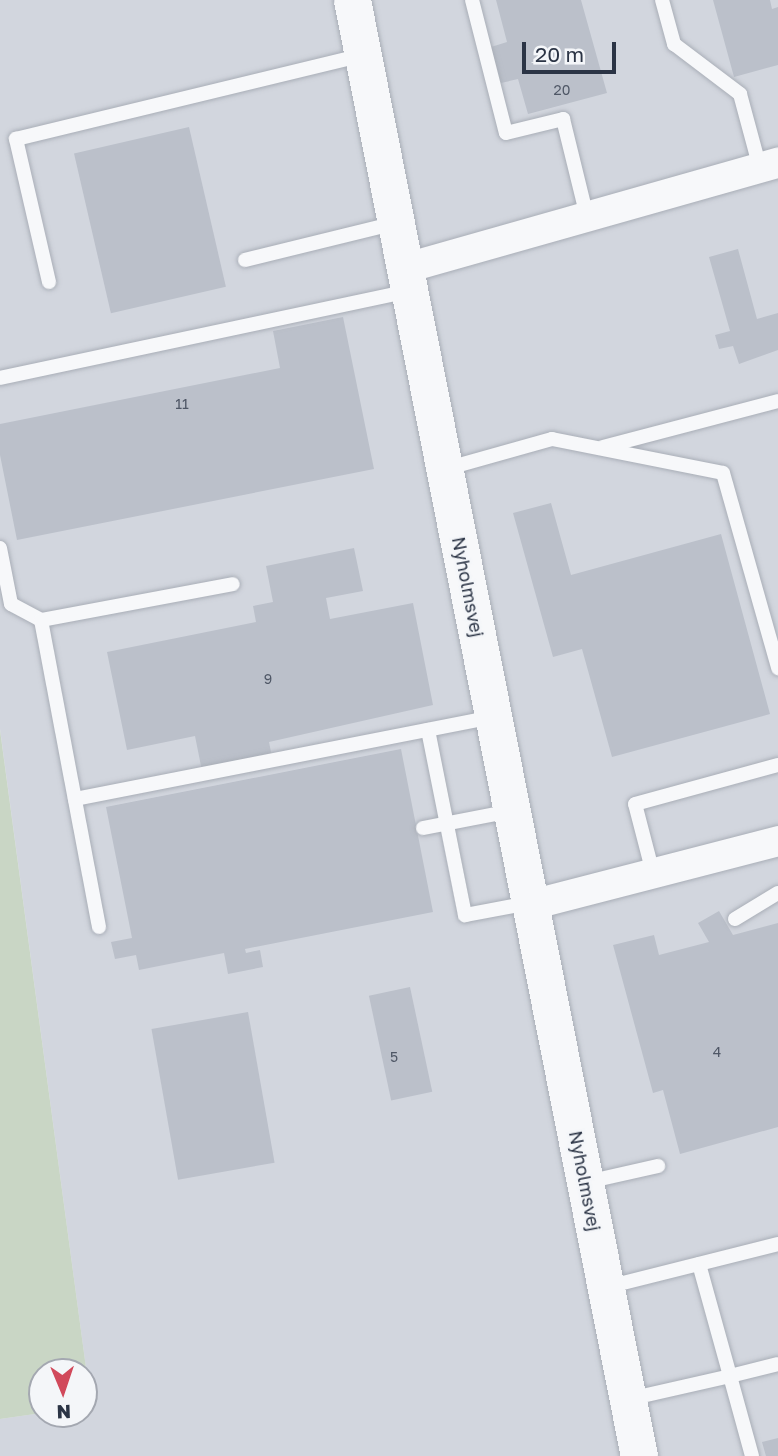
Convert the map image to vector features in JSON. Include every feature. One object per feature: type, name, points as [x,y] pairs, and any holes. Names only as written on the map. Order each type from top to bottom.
[{"type":"street","name":"Nyholmsvej","points":[[352,0],[639,1456]]},
{"type":"street","points":[[408,279],[587,217],[769,166]]},
{"type":"street","points":[[531,904],[778,841]]},
{"type":"lane","points":[[472,0],[506,134],[563,120],[587,217]]},
{"type":"lane","points":[[662,0],[674,44],[740,94],[769,166]]},
{"type":"lane","points":[[49,282],[16,139],[363,55]]},
{"type":"lane","points":[[245,260],[397,223]]},
{"type":"lane","points":[[0,377],[408,279]]},
{"type":"lane","points":[[599,448],[778,401]]},
{"type":"lane","points":[[445,469],[552,439],[723,473],[778,668]]},
{"type":"lane","points":[[0,548],[11,604],[41,620],[233,584]]},
{"type":"lane","points":[[41,620],[99,927]]},
{"type":"lane","points":[[75,799],[494,716]]},
{"type":"lane","points":[[428,730],[465,915],[531,904]]},
{"type":"lane","points":[[653,873],[635,804],[778,765]]},
{"type":"lane","points":[[423,828],[513,811]]},
{"type":"lane","points":[[735,919],[778,892]]},
{"type":"lane","points":[[586,1183],[658,1166]]},
{"type":"lane","points":[[606,1287],[778,1244]]},
{"type":"lane","points":[[699,1264],[752,1456]]},
{"type":"lane","points":[[628,1399],[778,1364]]},
{"type":"shaded area","points":[[0,0],[778,0],[778,1456],[0,1456],[0,1419],[28,1415],[28,1428],[98,1428],[98,1358],[85,1358],[0,729]]},
{"type":"green space","points":[[0,730],[85,1358],[28,1358],[28,1415],[0,1419]]},
{"type":"building","points":[[496,0],[581,0],[607,93],[528,114],[518,79],[501,83],[491,47],[507,42]]},
{"type":"building","points":[[713,0],[770,0],[772,9],[778,7],[778,65],[734,77]]},
{"type":"building","points":[[189,127],[226,287],[111,313],[74,154]]},
{"type":"building","points":[[738,249],[757,319],[778,313],[778,350],[739,364],[733,346],[719,349],[715,335],[730,331],[709,257]]},
{"type":"building","points":[[343,317],[374,469],[17,540],[0,455],[0,424],[280,368],[273,331]]},
{"type":"building","points":[[551,503],[571,575],[721,534],[770,714],[612,757],[582,649],[553,657],[513,513]]},
{"type":"building","points":[[354,548],[363,591],[326,598],[330,619],[413,603],[433,705],[269,742],[274,767],[204,781],[195,736],[127,750],[107,652],[256,622],[253,606],[273,602],[266,566]]},
{"type":"building","points":[[401,749],[433,912],[245,949],[246,953],[260,950],[263,967],[228,974],[224,953],[139,970],[136,955],[115,959],[111,942],[132,938],[106,807]]},
{"type":"building","points":[[719,911],[733,935],[778,923],[778,1127],[680,1154],[663,1090],[653,1093],[613,945],[654,935],[659,955],[709,942],[698,923]]},
{"type":"building","points":[[410,987],[432,1092],[391,1100],[369,996]]},
{"type":"building","points":[[248,1012],[275,1163],[178,1180],[151,1029]]},
{"type":"building","points":[[778,1438],[778,1456],[766,1456],[762,1442]]}]
